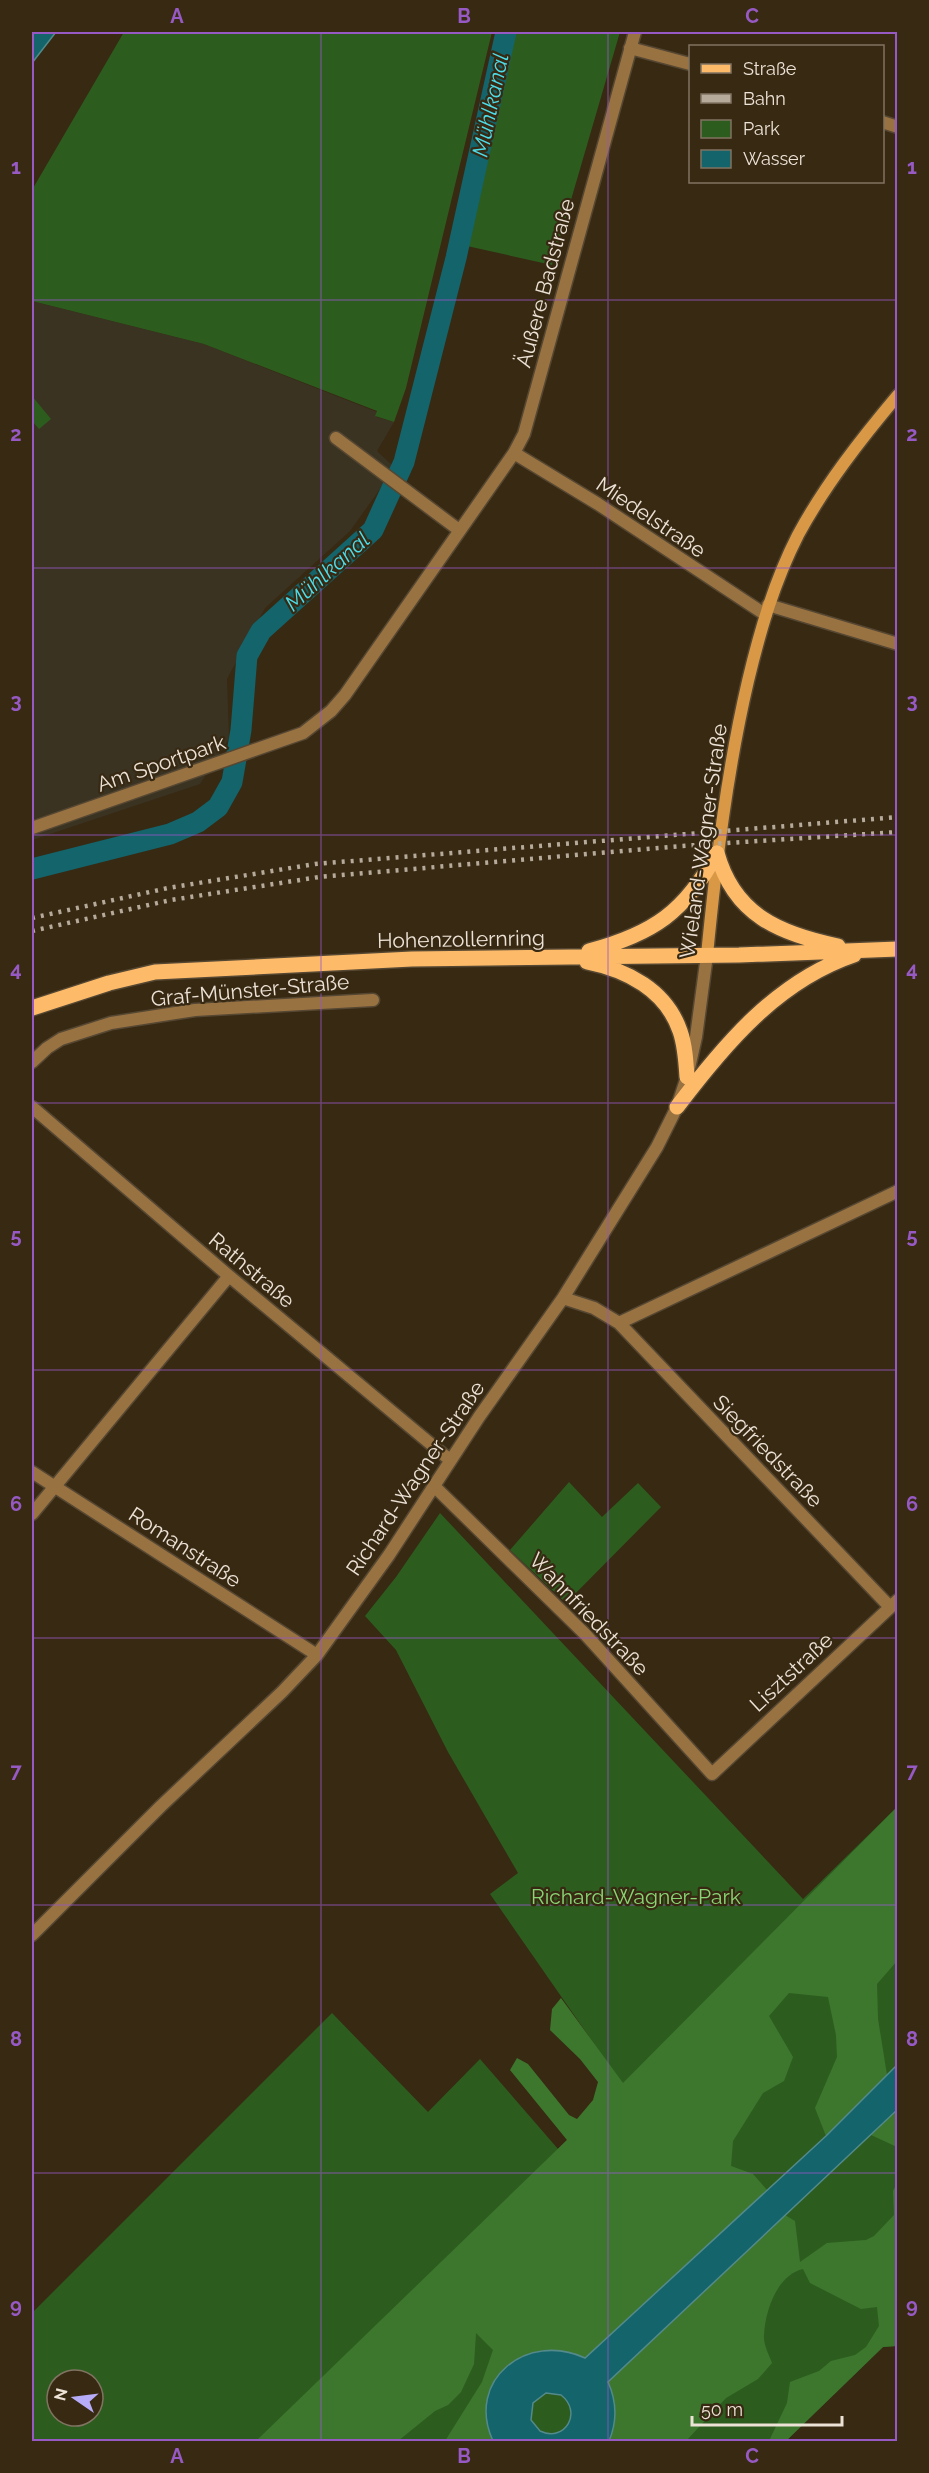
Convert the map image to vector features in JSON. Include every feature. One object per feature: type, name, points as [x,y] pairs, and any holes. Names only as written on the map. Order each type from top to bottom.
[{"type":"main road","name":"Wieland-Wagner-Straße","points":[[707,955],[717,853],[740,714],[767,610],[799,535],[823,495],[865,434],[897,394]]},
{"type":"main road","points":[[717,853],[730,887],[748,909],[767,922],[793,934],[865,951]]},
{"type":"main road","points":[[563,958],[615,944],[670,916],[702,881],[717,853]]},
{"type":"main road","name":"Hohenzollernring","points":[[32,1008],[110,983],[155,972],[412,959],[563,958],[897,949]]},
{"type":"main road","points":[[677,1107],[723,1050],[771,1002],[818,971],[841,959],[865,951]]},
{"type":"main road","points":[[563,958],[596,964],[621,972],[644,983],[657,993],[680,1029],[687,1077]]},
{"type":"street","name":"Äußere Badstraße","points":[[303,733],[331,711],[345,695],[514,453],[524,434],[635,32]]},
{"type":"street","points":[[630,48],[689,64]]},
{"type":"street","points":[[336,438],[459,530]]},
{"type":"street","name":"Miedelstraße","points":[[514,453],[767,610],[895,643]]},
{"type":"street","name":"Am Sportpark","points":[[32,828],[303,733]]},
{"type":"street","name":"Wieland-Wagner-Straße","points":[[563,1298],[639,1178],[677,1107],[696,1037],[707,955]]},
{"type":"street","name":"Graf-Münster-Straße","points":[[32,1062],[61,1039],[111,1023],[195,1010],[373,1000]]},
{"type":"street","name":"Rathstraße","points":[[32,1107],[229,1276],[450,1460]]},
{"type":"street","points":[[563,1298],[594,1308],[619,1323],[897,1191]]},
{"type":"street","points":[[32,1514],[229,1276]]},
{"type":"street","name":"Richard-Wagner-Straße","points":[[32,1935],[128,1837],[282,1692],[317,1655],[389,1555],[450,1460],[563,1298]]},
{"type":"street","name":"Siegfriedstraße","points":[[619,1323],[894,1603]]},
{"type":"street","name":"Romanstraße","points":[[32,1472],[317,1655]]},
{"type":"street","name":"Wahnfriedstraße","points":[[434,1486],[585,1634],[712,1773]]},
{"type":"street","name":"Lisztstraße","points":[[712,1773],[894,1603]]},
{"type":"shaded area","points":[[32,301],[204,344],[377,412],[376,417],[394,422],[377,451],[395,468],[350,531],[265,608],[227,679],[229,739],[200,784],[32,840]]},
{"type":"green space","points":[[124,32],[492,32],[406,388],[394,422],[375,416],[377,411],[204,344],[32,301],[32,190]]},
{"type":"green space","points":[[512,32],[620,32],[552,265],[467,246]]},
{"type":"green space","points":[[32,396],[51,419],[39,429],[32,421]]},
{"type":"green space","points":[[569,1482],[602,1517],[638,1483],[661,1507],[566,1603],[510,1550]]},
{"type":"green space","name":"Richard-Wagner-Park","points":[[440,1513],[803,1899],[897,1807],[897,2346],[883,2347],[786,2441],[32,2442],[32,2313],[332,2013],[428,2112],[480,2059],[558,2149],[622,2084],[490,1894],[518,1873],[448,1752],[396,1650],[365,1616],[396,1577]]},
{"type":"green space","points":[[897,1807],[897,1961],[877,1984],[878,2019],[887,2075],[826,2136],[815,2108],[837,2057],[836,2035],[828,1997],[789,1993],[769,2016],[793,2057],[784,2081],[763,2093],[733,2141],[731,2166],[753,2174],[767,2190],[585,2359],[564,2351],[543,2350],[524,2356],[508,2366],[495,2381],[488,2399],[487,2419],[493,2441],[445,2441],[482,2382],[493,2350],[476,2333],[474,2364],[461,2392],[448,2405],[435,2411],[398,2441],[255,2442],[567,2140],[510,2070],[517,2058],[528,2064],[569,2115],[577,2119],[593,2100],[598,2082],[580,2059],[550,2030],[552,2009],[561,1998],[623,2083]]},
{"type":"green space","points":[[897,2110],[897,2147],[871,2135]]},
{"type":"green space","points":[[897,2183],[897,2346],[883,2347],[786,2441],[769,2441],[787,2403],[790,2382],[819,2371],[831,2361],[855,2355],[866,2347],[879,2326],[877,2307],[861,2309],[810,2283],[803,2269],[786,2278],[774,2295],[767,2315],[764,2338],[772,2363],[758,2379],[726,2398],[686,2441],[609,2441],[614,2426],[615,2412],[607,2383],[785,2215],[795,2221],[800,2262],[827,2243],[866,2240],[874,2236],[894,2215],[893,2191]]},
{"type":"water","points":[[32,32],[56,32],[32,63]]},
{"type":"water","points":[[897,2065],[897,2110],[608,2382],[615,2412],[609,2441],[493,2441],[487,2419],[487,2398],[495,2381],[507,2366],[523,2356],[542,2351],[563,2351],[585,2358],[826,2136]],"holes":[[[546,2393],[561,2395],[571,2409],[568,2424],[557,2433],[549,2434],[540,2431],[531,2420],[533,2403]]]},
{"type":"waterway","name":"Mühlkanal","points":[[32,869],[170,834],[198,822],[218,807],[232,782],[241,730],[247,656],[261,631],[373,530],[404,462],[456,258],[506,32]]},
{"type":"railway","points":[[32,918],[168,888],[315,864],[898,817]]},
{"type":"railway","points":[[32,931],[171,900],[319,877],[681,846],[898,832]]}]
